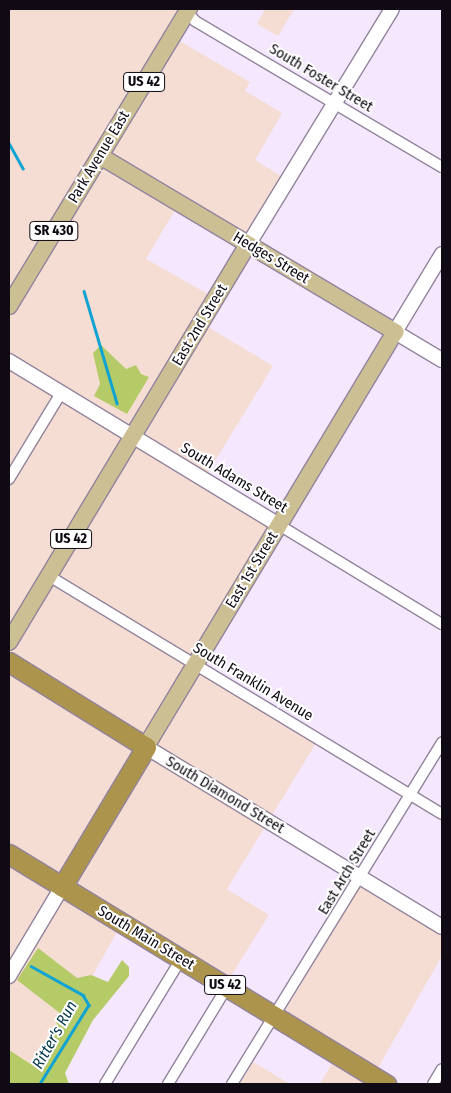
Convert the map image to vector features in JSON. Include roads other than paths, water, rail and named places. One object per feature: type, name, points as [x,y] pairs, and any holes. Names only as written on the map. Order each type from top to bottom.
[{"type":"highway","name":"South Diamond Street","points":[[9,662],[146,747]]},
{"type":"highway","name":"East 1st Street","points":[[62,887],[146,747]]},
{"type":"highway","name":"South Main Street","points":[[9,854],[276,1016],[381,1083]]},
{"type":"main road","name":"Park Avenue East","points":[[9,306],[187,10]]},
{"type":"main road","name":"Hedges Street","points":[[100,156],[395,332]]},
{"type":"main road","name":"East 2nd Street","points":[[9,642],[248,245]]},
{"type":"main road","name":"East 1st Street","points":[[146,747],[395,332]]},
{"type":"street","name":"East 2nd Street","points":[[248,245],[392,9]]},
{"type":"street","name":"South Foster Street","points":[[187,10],[195,21],[442,167]]},
{"type":"street","name":"East 1st Street","points":[[395,332],[442,254]]},
{"type":"street","name":"Hedges Street","points":[[395,332],[442,360]]},
{"type":"street","name":"South Adams Street","points":[[9,361],[442,624]]},
{"type":"street","points":[[9,479],[61,393]]},
{"type":"street","name":"South Franklin Avenue","points":[[49,576],[442,814]]},
{"type":"street","name":"East Arch Street","points":[[232,1084],[361,878],[442,742]]},
{"type":"street","name":"South Diamond Street","points":[[146,747],[442,927]]},
{"type":"street","points":[[11,967],[62,887]]},
{"type":"street","points":[[105,1084],[181,959]]},
{"type":"street","points":[[168,1084],[227,987]]},
{"type":"street","points":[[433,1084],[442,1069]]},
{"type":"waterway","name":"Ritter's Run","points":[[9,143],[23,168]]},
{"type":"waterway","points":[[84,291],[117,403]]},
{"type":"waterway","name":"Ritter's Run","points":[[31,966],[83,995],[89,1005],[40,1084]]}]
